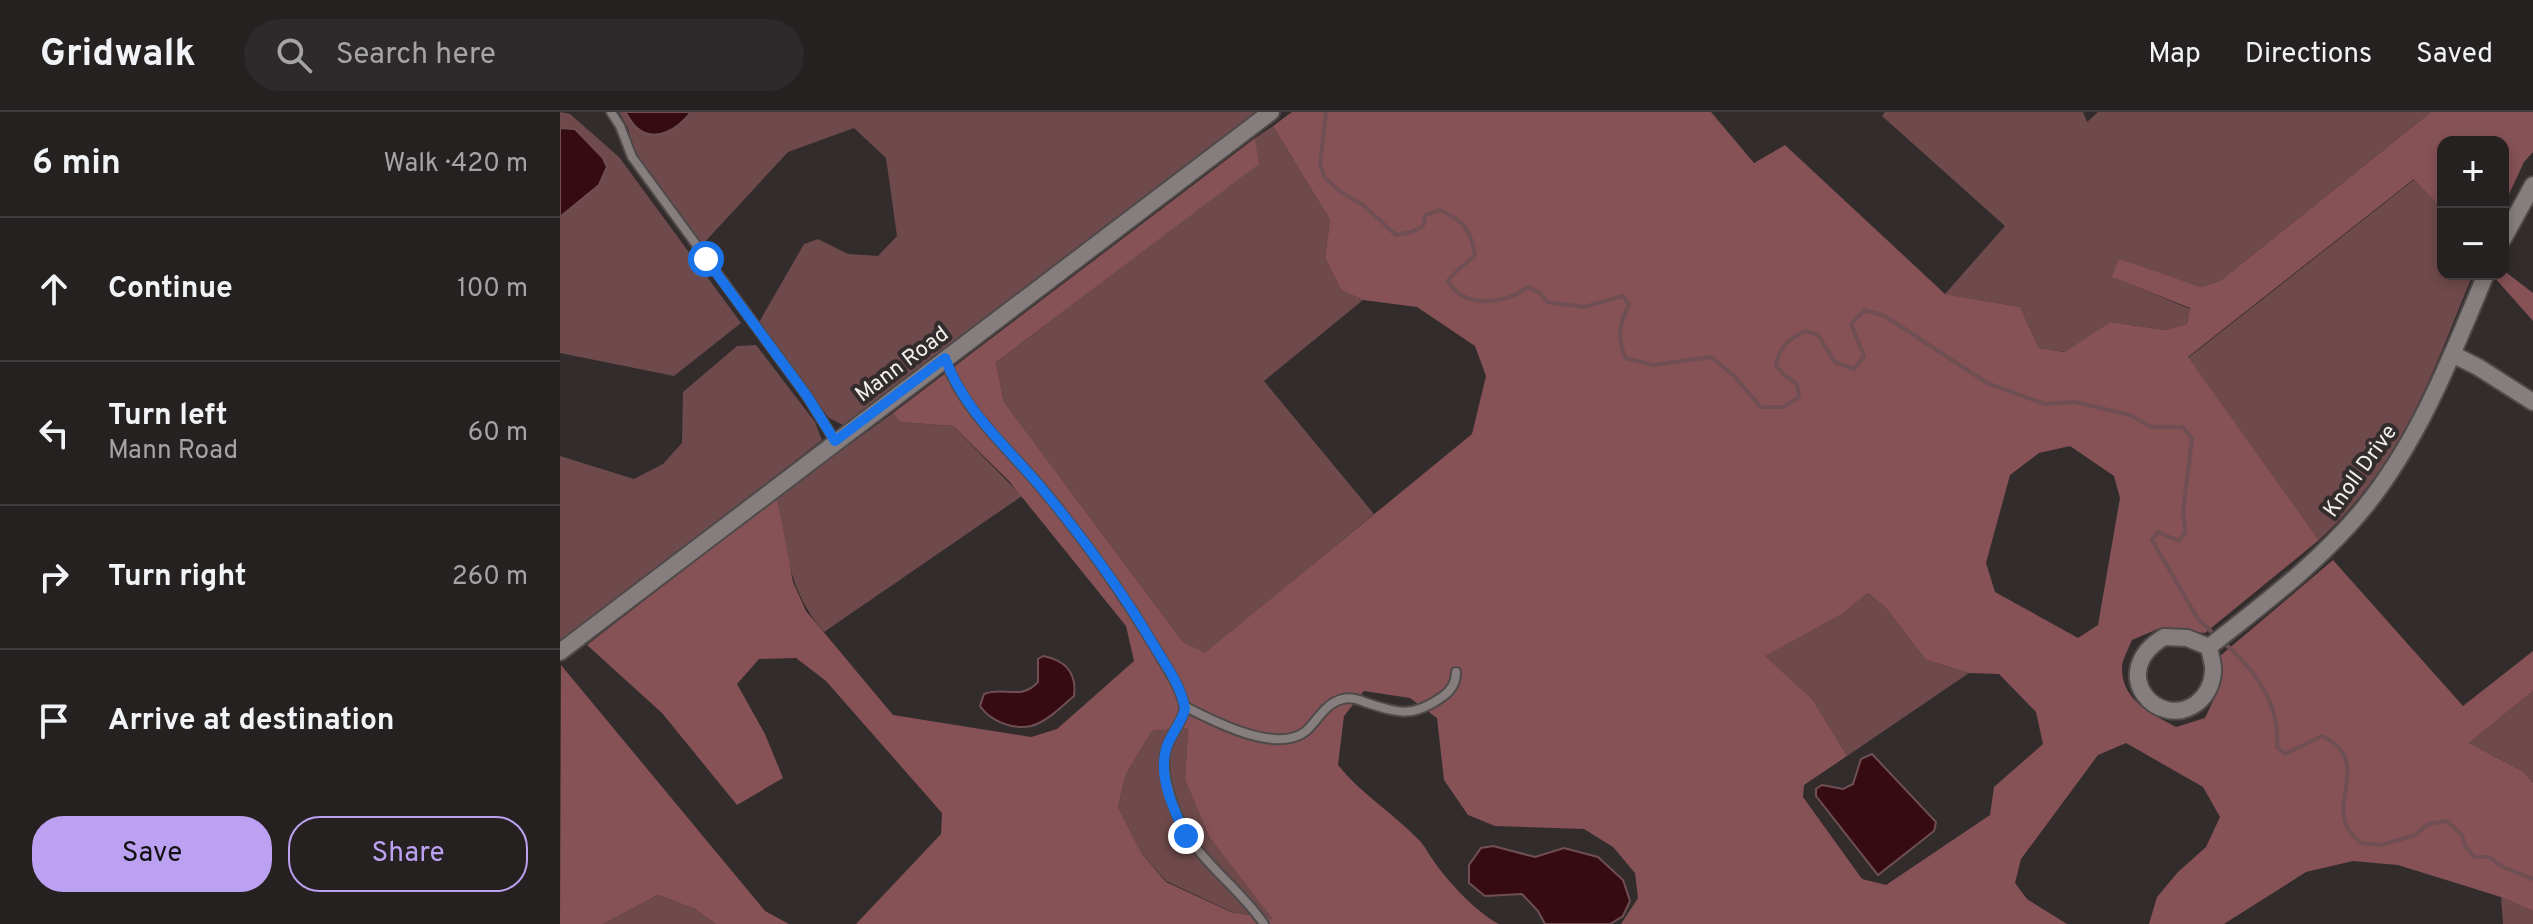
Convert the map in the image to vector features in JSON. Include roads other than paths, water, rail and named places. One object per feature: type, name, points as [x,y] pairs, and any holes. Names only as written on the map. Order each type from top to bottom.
[{"type":"street","name":"Mann Road","points":[[560,652],[1263,114]]},
{"type":"street","points":[[2509,228],[2533,185]]},
{"type":"street","name":"Knoll Drive","points":[[2209,647],[2323,553],[2365,507],[2411,440],[2483,280]]},
{"type":"street","points":[[2452,354],[2533,402]]},
{"type":"street","points":[[2164,637],[2187,638],[2209,647],[2213,671],[2207,695],[2190,708],[2169,711],[2154,705],[2143,694],[2138,679],[2139,661],[2149,646],[2164,637]]},
{"type":"lane","points":[[611,112],[632,157],[807,396],[835,441]]},
{"type":"lane","points":[[945,358],[962,396],[1039,486],[1135,614],[1173,678],[1185,713],[1166,749],[1164,769],[1176,814],[1192,845],[1264,924]]},
{"type":"lane","points":[[1184,706],[1249,735],[1286,738],[1307,730],[1322,711],[1342,699],[1360,700],[1401,712],[1412,713],[1425,708],[1447,694],[1456,679],[1456,672]]},
{"type":"waterway","points":[[1326,112],[1320,165],[1325,178],[1342,193],[1363,205],[1396,235],[1423,226],[1425,215],[1440,210],[1465,226],[1475,255],[1448,281],[1455,290],[1464,297],[1486,301],[1508,297],[1528,287],[1540,293],[1547,302],[1584,307],[1623,296],[1629,305],[1620,331],[1625,358],[1653,365],[1711,357],[1733,375],[1761,407],[1783,407],[1799,397],[1797,384],[1776,365],[1786,344],[1806,331],[1818,335],[1835,362],[1854,369],[1864,356],[1851,324],[1865,310],[1885,316],[1987,383],[2045,404],[2075,402],[2130,415],[2151,427],[2183,427],[2192,439],[2183,512],[2185,532],[2179,541],[2158,532],[2152,540],[2198,619],[2216,636]]},
{"type":"waterway","points":[[2223,642],[2255,676],[2270,701],[2277,731],[2277,747],[2285,754],[2322,736],[2336,745],[2344,756],[2347,768],[2344,817],[2348,829],[2361,843],[2381,845],[2415,835],[2428,824],[2447,821],[2462,835],[2465,846],[2475,857],[2489,857],[2503,867],[2533,879]]}]
